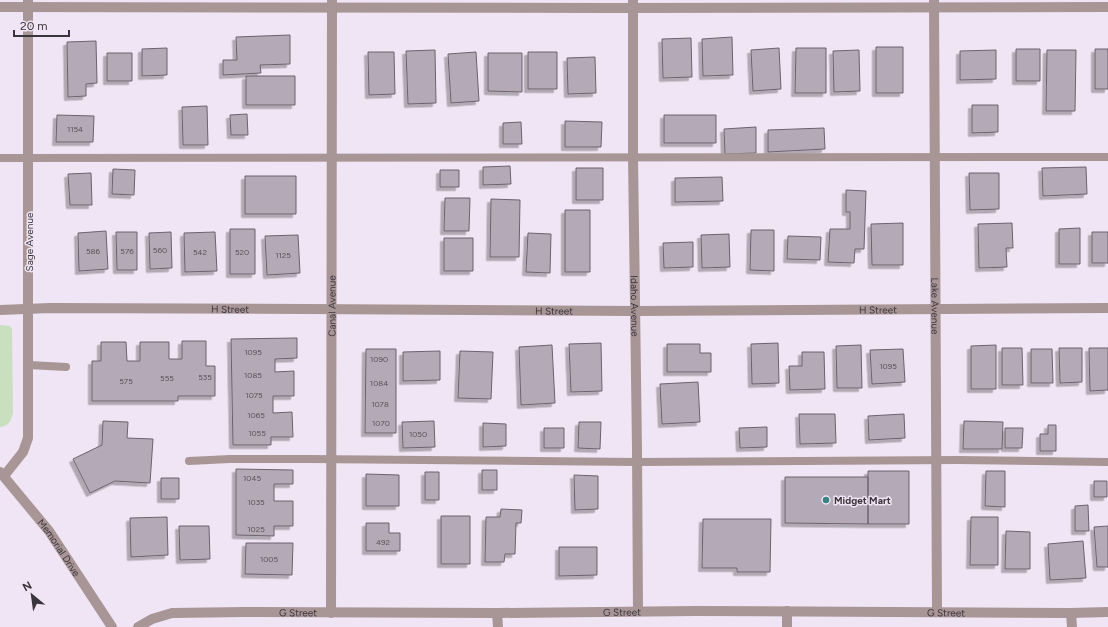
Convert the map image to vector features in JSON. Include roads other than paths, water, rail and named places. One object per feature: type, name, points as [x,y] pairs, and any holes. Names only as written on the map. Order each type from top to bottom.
[{"type":"street","points":[[0,7],[28,3],[934,4],[1108,7]]},
{"type":"street","name":"Sage Avenue","points":[[2,474],[23,452],[28,438],[28,3]]},
{"type":"street","name":"Canal Avenue","points":[[331,613],[332,3]]},
{"type":"street","name":"Idaho Avenue","points":[[633,4],[633,157],[638,611]]},
{"type":"street","name":"Lake Avenue","points":[[934,4],[937,612]]},
{"type":"street","name":"H Street","points":[[0,310],[331,309],[635,311],[1108,308]]},
{"type":"street","name":"Memorial Drive","points":[[2,474],[49,531],[112,627]]},
{"type":"street","name":"G Street","points":[[138,627],[152,619],[172,613],[497,613],[638,611],[1108,612]]},
{"type":"street","points":[[787,611],[787,627]]},
{"type":"street","points":[[497,613],[498,627]]},
{"type":"street","points":[[1071,613],[1072,627]]},
{"type":"lane","points":[[0,158],[1108,157]]},
{"type":"lane","points":[[29,366],[66,367]]},
{"type":"lane","points":[[189,461],[238,459],[331,459],[637,462],[1108,462]]},
{"type":"place","name":"Midget Mart","points":[[826,500]]}]
